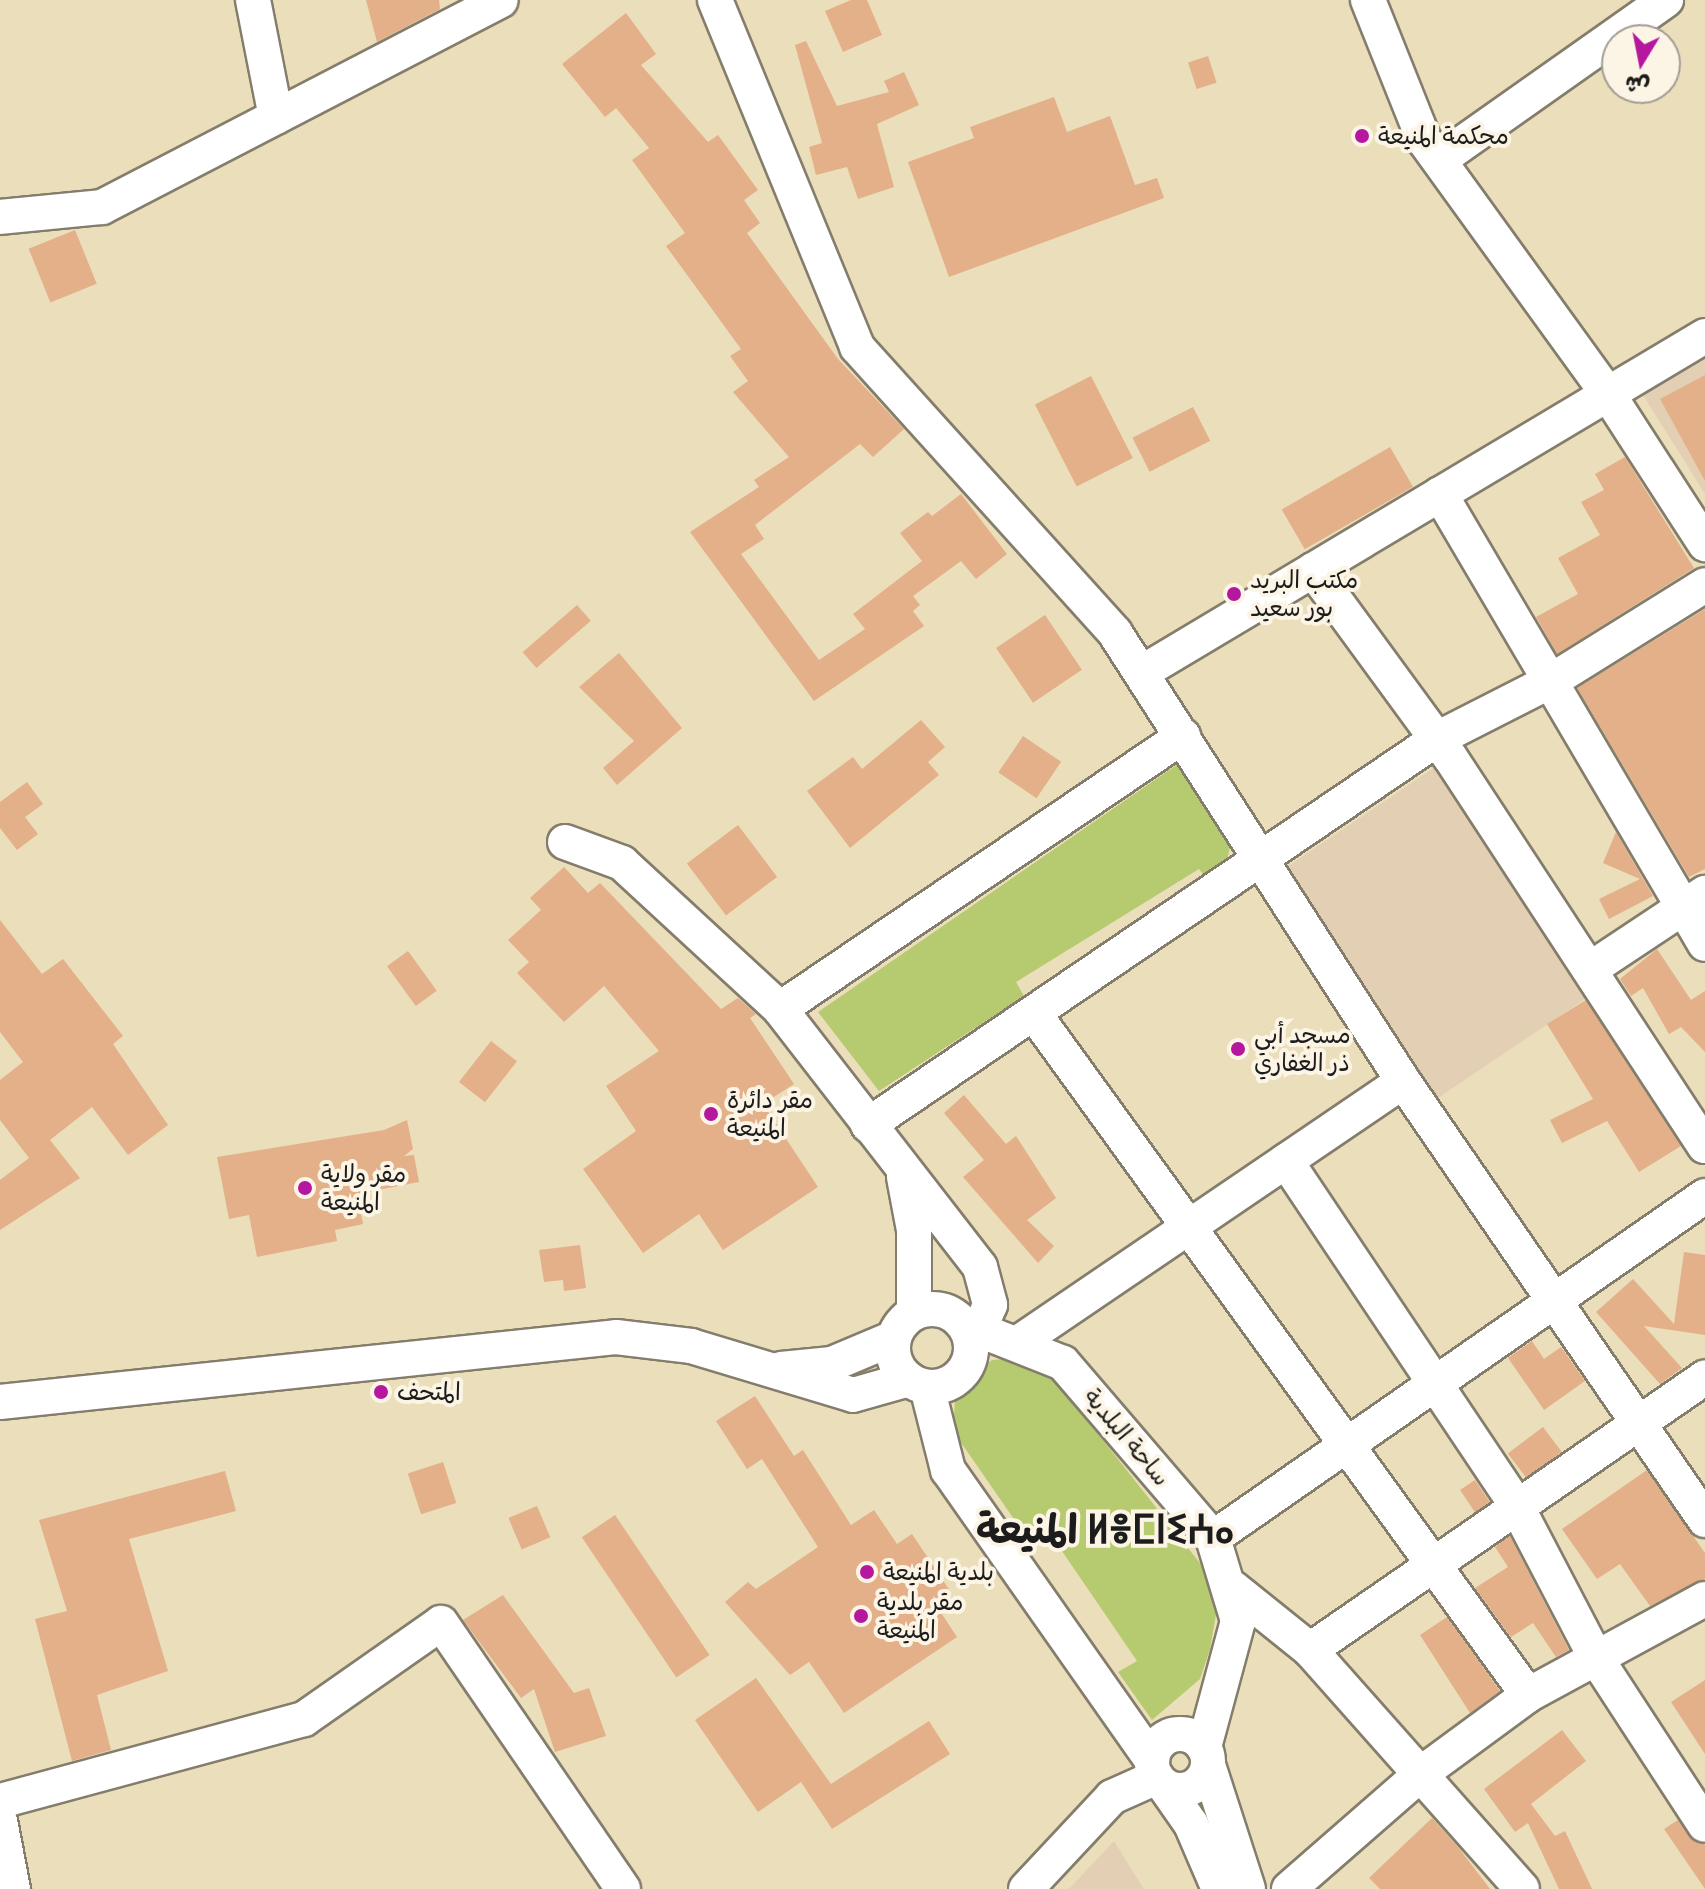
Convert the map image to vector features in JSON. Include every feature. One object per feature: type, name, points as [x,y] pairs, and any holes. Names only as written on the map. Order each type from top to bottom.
[{"type":"street","points":[[253,0],[276,117]]},
{"type":"street","points":[[0,217],[102,207],[501,0]]},
{"type":"street","points":[[715,0],[857,347],[1115,633],[1262,855],[1403,1081],[1705,1520]]},
{"type":"street","points":[[1368,0],[1399,87],[1439,160],[1608,394],[1705,544]]},
{"type":"street","points":[[1439,160],[1666,0]]},
{"type":"street","points":[[1141,673],[1705,336]]},
{"type":"street","points":[[1440,494],[1551,681],[1694,900],[1705,944]]},
{"type":"street","points":[[1313,570],[1437,739],[1592,968],[1705,1146]]},
{"type":"street","points":[[868,1125],[1035,1015],[1262,855],[1437,739],[1551,681],[1705,585]]},
{"type":"street","points":[[780,1009],[1183,736]]},
{"type":"street","points":[[0,1402],[616,1337],[691,1346],[853,1395],[963,1373],[973,1334],[990,1305],[980,1267],[903,1173],[780,1009],[622,863],[565,842]]},
{"type":"street","points":[[1592,968],[1694,900]]},
{"type":"street","points":[[1035,1015],[1185,1230],[1343,1443],[1429,1566],[1528,1695]]},
{"type":"street","points":[[1021,1341],[1403,1081]]},
{"type":"street","points":[[1286,1161],[1429,1382],[1516,1505],[1596,1658],[1705,1825]]},
{"type":"street","points":[[903,1173],[914,1230],[904,1326],[896,1364],[918,1383],[948,1470],[1195,1832],[1219,1889]]},
{"type":"street","points":[[1213,1538],[1429,1382],[1555,1301],[1705,1196]]},
{"type":"street","points":[[760,1369],[832,1364],[940,1310],[973,1334]]},
{"type":"street","name":"ساحة البلدية","points":[[973,1334],[1021,1341],[1072,1372],[1213,1538],[1233,1588],[1236,1639],[1206,1756]]},
{"type":"street","points":[[1310,1650],[1636,1421],[1705,1377]]},
{"type":"street","points":[[1233,1588],[1310,1650],[1522,1889]]},
{"type":"street","points":[[1289,1889],[1422,1773],[1528,1695],[1705,1599]]},
{"type":"street","points":[[0,1801],[304,1719],[441,1623],[623,1889]]},
{"type":"street","points":[[1026,1889],[1112,1797],[1157,1774],[1172,1735],[1206,1756],[1248,1889]]},
{"type":"street","points":[[1157,1774],[1191,1787],[1206,1756]]},
{"type":"street","points":[[0,1821],[13,1889]]},
{"type":"shaded area","points":[[1705,340],[1705,494],[1633,379]]},
{"type":"shaded area","points":[[1450,757],[1604,986],[1429,1104],[1274,876]]},
{"type":"shaded area","points":[[1114,1841],[1144,1889],[1069,1889]]},
{"type":"green space","points":[[1178,764],[1231,844],[1225,867],[1210,883],[1199,869],[1016,982],[1024,996],[879,1091],[818,1012]]},
{"type":"green space","points":[[1015,1358],[1043,1364],[1203,1567],[1217,1609],[1210,1649],[1200,1679],[1152,1720],[1118,1672],[1137,1661],[1049,1532],[1027,1538],[953,1431],[955,1399],[968,1378],[992,1360]]},
{"type":"building","points":[[366,0],[439,0],[440,9],[377,42]]},
{"type":"building","points":[[851,0],[867,0],[882,35],[843,52],[825,11]]},
{"type":"building","points":[[626,13],[656,54],[641,65],[708,142],[718,135],[758,190],[744,200],[760,223],[747,233],[838,359],[904,429],[873,457],[860,444],[755,525],[764,539],[741,554],[819,660],[865,629],[853,614],[922,561],[900,533],[928,512],[932,516],[961,494],[1007,554],[976,579],[961,561],[913,596],[920,605],[913,611],[924,626],[814,701],[690,532],[759,487],[754,480],[789,457],[733,392],[748,381],[730,356],[741,349],[666,246],[685,233],[632,160],[649,148],[616,108],[605,117],[562,64]]},
{"type":"building","points":[[806,41],[837,106],[889,92],[884,81],[904,72],[919,105],[877,124],[894,187],[858,199],[847,167],[816,175],[809,147],[822,143],[795,45]]},
{"type":"building","points":[[1208,56],[1217,83],[1197,89],[1188,62]]},
{"type":"building","points":[[1054,97],[1067,132],[1110,116],[1135,185],[1157,178],[1164,198],[949,277],[908,162],[974,138],[970,127]]},
{"type":"building","points":[[75,230],[97,284],[50,303],[29,249]]},
{"type":"building","points":[[1705,375],[1705,481],[1660,399]]},
{"type":"building","points":[[1091,376],[1133,458],[1077,487],[1035,405]]},
{"type":"building","points":[[1193,407],[1210,441],[1150,472],[1132,438]]},
{"type":"building","points":[[1390,447],[1413,487],[1305,549],[1282,510]]},
{"type":"building","points":[[1625,457],[1694,568],[1557,654],[1536,617],[1578,594],[1558,558],[1600,535],[1581,502],[1604,490],[1595,474]]},
{"type":"building","points":[[577,605],[591,621],[536,668],[523,652]]},
{"type":"building","points":[[1705,609],[1705,869],[1689,877],[1577,688]]},
{"type":"building","points":[[1045,615],[1082,670],[1033,703],[996,648]]},
{"type":"building","points":[[619,653],[682,728],[617,785],[603,768],[634,741],[579,687]]},
{"type":"building","points":[[921,720],[945,747],[928,762],[939,775],[850,848],[807,791],[853,757],[862,769]]},
{"type":"building","points":[[1023,736],[1061,762],[1037,798],[998,772]]},
{"type":"building","points":[[27,782],[43,804],[25,817],[38,834],[17,850],[0,828],[0,802]]},
{"type":"building","points":[[738,825],[777,877],[726,915],[687,864]]},
{"type":"building","points":[[1616,832],[1653,896],[1609,919],[1599,899],[1640,879],[1603,863]]},
{"type":"building","points":[[564,867],[588,893],[600,883],[721,1009],[738,998],[756,1014],[750,1018],[794,1084],[763,1104],[818,1187],[723,1250],[699,1214],[643,1253],[583,1169],[636,1131],[606,1086],[659,1051],[604,986],[564,1022],[517,973],[529,962],[508,940],[541,910],[530,898]]},
{"type":"building","points":[[0,920],[42,974],[63,959],[123,1036],[113,1044],[168,1125],[128,1155],[92,1107],[50,1140],[80,1178],[0,1230],[0,1180],[29,1158],[0,1120],[0,1080],[23,1062],[0,1032]]},
{"type":"building","points":[[1657,949],[1691,1000],[1705,991],[1705,1052],[1681,1027],[1669,1034],[1643,988],[1631,996],[1620,979]]},
{"type":"building","points":[[408,951],[437,991],[416,1006],[387,966]]},
{"type":"building","points":[[1586,1000],[1681,1146],[1639,1172],[1607,1121],[1562,1143],[1550,1120],[1593,1099],[1547,1024]]},
{"type":"building","points":[[491,1041],[517,1061],[485,1102],[459,1082]]},
{"type":"building","points":[[964,1095],[1006,1144],[1016,1136],[1056,1198],[1027,1220],[1054,1246],[1038,1263],[963,1177],[984,1160],[944,1113]]},
{"type":"building","name":"مقر ولاية المنيعة","points":[[407,1120],[413,1149],[404,1156],[414,1155],[419,1182],[357,1194],[363,1224],[335,1230],[337,1241],[257,1257],[249,1215],[229,1219],[217,1157],[384,1130]]},
{"type":"building","points":[[580,1245],[586,1288],[564,1291],[563,1280],[544,1282],[539,1250]]},
{"type":"building","points":[[1684,1252],[1705,1255],[1705,1335],[1644,1326],[1682,1368],[1660,1384],[1596,1312],[1633,1279],[1674,1324]]},
{"type":"building","points":[[1532,1341],[1544,1359],[1561,1347],[1585,1381],[1544,1410],[1508,1358]]},
{"type":"building","name":"مقر بلدية المنيعة","points":[[755,1396],[794,1456],[803,1450],[851,1525],[874,1510],[897,1544],[912,1534],[950,1591],[934,1602],[957,1637],[844,1713],[809,1662],[790,1675],[725,1602],[748,1582],[756,1589],[818,1547],[762,1459],[747,1469],[716,1421]]},
{"type":"building","points":[[1543,1427],[1562,1452],[1527,1478],[1508,1453]]},
{"type":"building","points":[[443,1462],[456,1503],[421,1514],[408,1473]]},
{"type":"building","points":[[1647,1470],[1705,1553],[1705,1579],[1650,1606],[1620,1564],[1597,1579],[1562,1529]]},
{"type":"building","points":[[225,1471],[236,1511],[129,1539],[168,1671],[97,1695],[111,1750],[72,1761],[35,1619],[67,1611],[39,1520]]},
{"type":"building","points":[[1475,1480],[1490,1502],[1475,1512],[1460,1490]]},
{"type":"building","points":[[537,1506],[550,1537],[522,1549],[508,1518]]},
{"type":"building","points":[[615,1515],[710,1655],[676,1677],[582,1537]]},
{"type":"building","points":[[1510,1536],[1569,1650],[1556,1657],[1533,1623],[1511,1637],[1475,1588],[1508,1567],[1495,1547]]},
{"type":"building","points":[[503,1595],[574,1693],[589,1688],[606,1736],[555,1752],[534,1689],[521,1698],[463,1620]]},
{"type":"building","points":[[1447,1617],[1500,1691],[1470,1713],[1420,1635]]},
{"type":"building","points":[[756,1678],[831,1784],[929,1721],[950,1754],[832,1829],[801,1782],[758,1812],[695,1720]]},
{"type":"building","points":[[1705,1680],[1705,1754],[1671,1702]]},
{"type":"building","points":[[1562,1730],[1586,1761],[1531,1804],[1555,1836],[1565,1831],[1592,1889],[1559,1889],[1528,1823],[1515,1832],[1484,1789]]},
{"type":"building","points":[[1432,1818],[1490,1889],[1380,1889],[1369,1878]]},
{"type":"building","points":[[1678,1820],[1705,1845],[1705,1889],[1664,1829]]},
{"type":"place","name":"محكمة المنيعة","points":[[1362,136]]},
{"type":"place","name":"مكتب البريد بور سعيد","points":[[1234,594]]},
{"type":"place","name":"مسجد أبي ذر الغفاري","points":[[1238,1049]]},
{"type":"place","name":"مقر دائرة المنيعة","points":[[711,1114]]},
{"type":"place","name":"مقر ولاية المنيعة","points":[[305,1188]]},
{"type":"place","name":"المتحف","points":[[381,1392]]},
{"type":"place","name":"بلدية المنيعة","points":[[867,1572]]},
{"type":"place","name":"مقر بلدية المنيعة","points":[[861,1616]]},
{"type":"district","name":"المنيعة ⵍⴻⵎⵏⵉⵄⴰ","points":[[1105,1528]]}]
